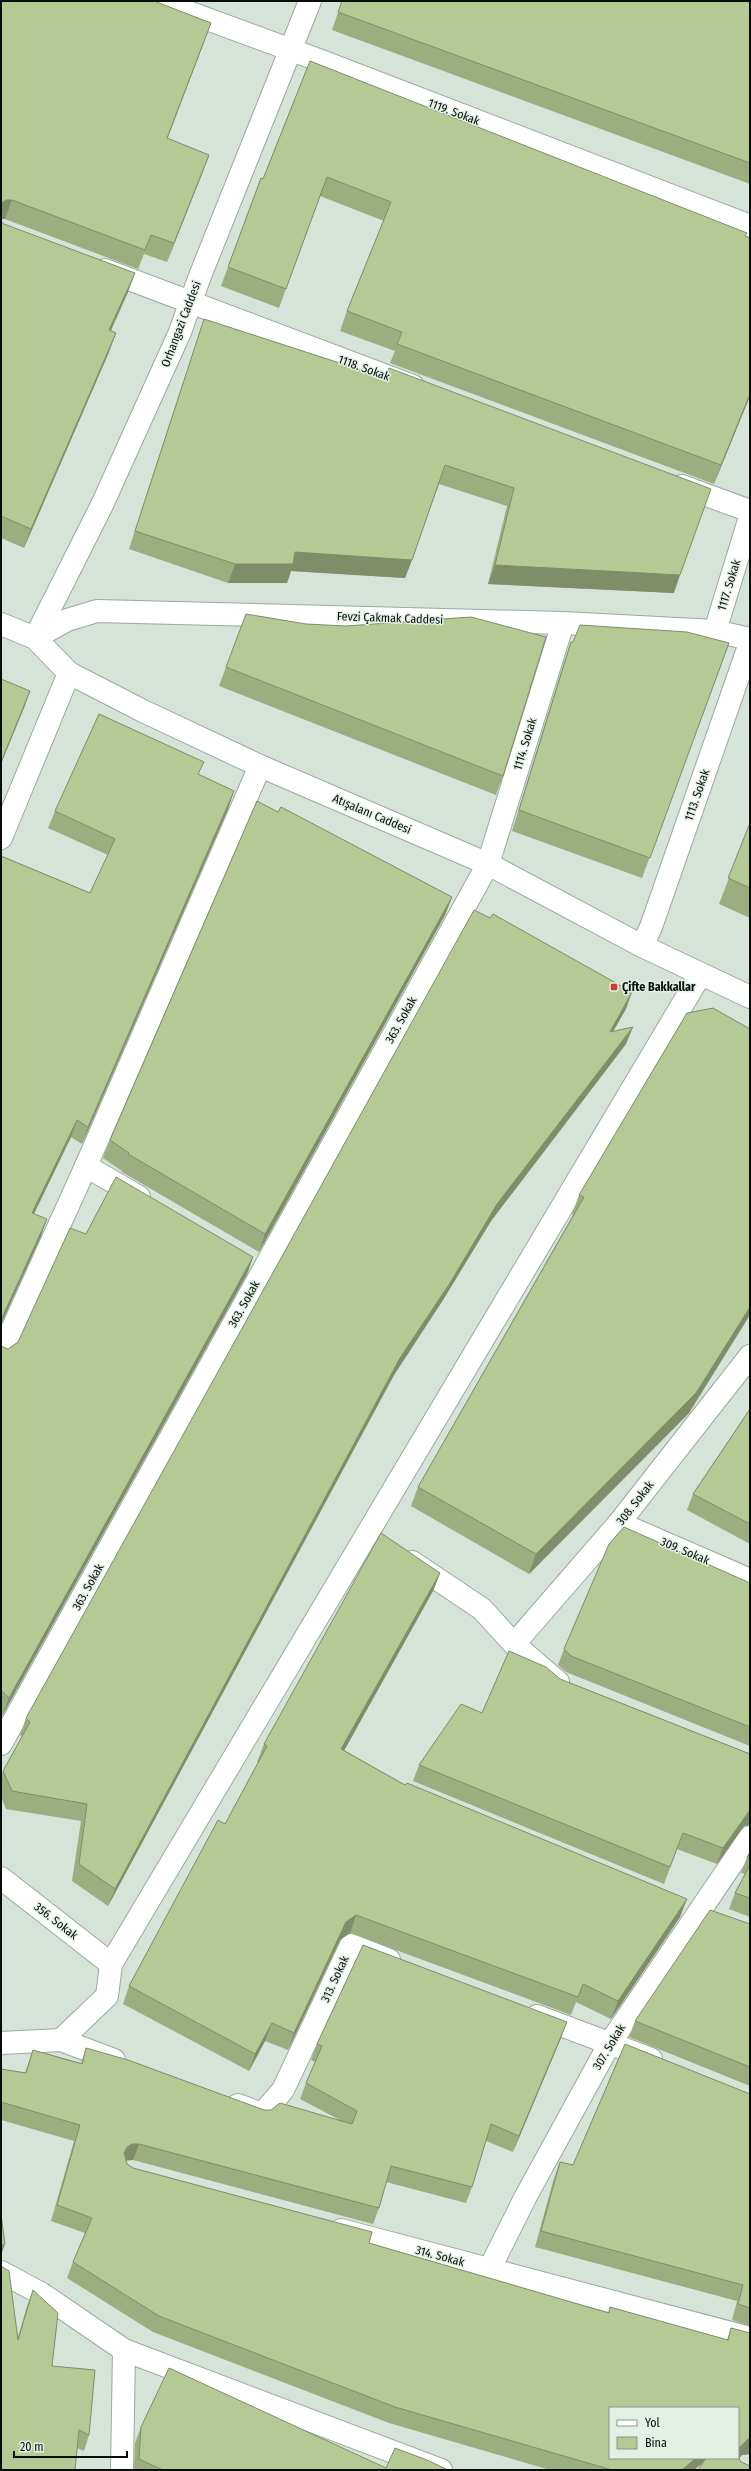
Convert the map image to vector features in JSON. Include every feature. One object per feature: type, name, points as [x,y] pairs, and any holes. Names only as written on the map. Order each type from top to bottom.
[{"type":"street","name":"1119. Sokak","points":[[158,1],[324,62],[750,226]]},
{"type":"street","name":"Orhangazi Caddesi","points":[[35,638],[102,505],[180,332],[310,1]]},
{"type":"street","name":"1118. Sokak","points":[[88,263],[432,393]]},
{"type":"street","points":[[661,478],[750,511]]},
{"type":"street","name":"1117. Sokak","points":[[715,631],[750,517]]},
{"type":"street","name":"Fevzi Çakmak Caddesi","points":[[35,638],[67,620],[97,612],[563,623],[715,631],[750,639]]},
{"type":"street","name":"1114. Sokak","points":[[488,864],[563,623]]},
{"type":"street","name":"Atışalanı Caddesi","points":[[1,624],[35,638],[69,672],[143,711],[260,766],[488,864],[642,946],[700,975],[750,997]]},
{"type":"street","name":"1113. Sokak","points":[[642,946],[750,643]]},
{"type":"street","points":[[1,838],[69,672]]},
{"type":"street","points":[[1,1354],[86,1166],[260,766]]},
{"type":"street","name":"363. Sokak","points":[[1,1744],[488,864]]},
{"type":"street","points":[[61,2040],[107,1996],[111,1964],[700,975]]},
{"type":"street","points":[[86,1166],[154,1206]]},
{"type":"street","points":[[243,1257],[263,1269]]},
{"type":"street","name":"308. Sokak","points":[[514,1644],[619,1523],[750,1356]]},
{"type":"street","name":"309. Sokak","points":[[619,1523],[750,1580]]},
{"type":"street","points":[[369,1532],[482,1609],[514,1644],[559,1683],[574,1689]]},
{"type":"street","name":"307. Sokak","points":[[489,2270],[526,2196],[610,2043],[701,1912],[750,1837]]},
{"type":"street","name":"356. Sokak","points":[[1,1878],[111,1964]]},
{"type":"street","points":[[679,1903],[722,1919]]},
{"type":"street","name":"313. Sokak","points":[[217,2098],[262,2114],[283,2090],[351,1945],[407,1967]]},
{"type":"street","points":[[516,2008],[669,2067]]},
{"type":"street","points":[[1,2043],[61,2040],[135,2068]]},
{"type":"street","name":"314. Sokak","points":[[321,2224],[489,2270],[750,2338]]},
{"type":"street","points":[[1,2272],[42,2294],[124,2350],[441,2470]]},
{"type":"street","points":[[122,2470],[124,2350]]},
{"type":"building","points":[[1,1],[154,1],[211,23],[167,138],[209,155],[174,243],[151,235],[145,250],[12,200],[6,200],[1,203]]},
{"type":"building","points":[[342,1],[750,1],[750,163],[338,12]]},
{"type":"building","points":[[310,61],[747,233],[745,236],[750,238],[750,394],[721,465],[397,344],[402,332],[347,311],[391,202],[327,177],[286,289],[228,267],[261,178],[263,179]]},
{"type":"building","points":[[1,221],[4,224],[135,273],[109,330],[116,333],[31,529],[1,516]]},
{"type":"building","points":[[204,319],[386,378],[389,368],[711,489],[680,575],[495,565],[514,488],[445,465],[412,560],[295,552],[293,564],[235,564],[135,531]]},
{"type":"building","points":[[246,614],[306,624],[346,626],[471,617],[546,637],[503,776],[226,667]]},
{"type":"building","points":[[580,625],[687,632],[729,643],[650,858],[519,810],[571,642],[573,642]]},
{"type":"building","points":[[1,679],[30,691],[1,762]]},
{"type":"building","points":[[99,714],[204,762],[198,774],[234,791],[88,1127],[77,1120],[32,1213],[47,1219],[1,1320],[1,856],[90,893],[115,839],[55,811]]},
{"type":"building","points":[[257,801],[278,812],[281,807],[452,897],[265,1234],[128,1154],[129,1153],[110,1140]]},
{"type":"building","points":[[750,823],[750,888],[728,878]]},
{"type":"building","points":[[474,910],[490,918],[493,914],[632,992],[610,1032],[633,1027],[497,1204],[450,1283],[400,1358],[115,1889],[79,1864],[87,1804],[12,1791],[3,1771],[30,1722],[26,1718]]},
{"type":"building","points":[[713,1008],[750,1029],[750,1307],[696,1393],[536,1554],[418,1487],[584,1197],[579,1195],[687,1013]]},
{"type":"building","points":[[116,1177],[253,1257],[9,1698],[1,1690],[1,1346],[8,1349],[18,1342],[70,1228],[86,1234]]},
{"type":"building","points":[[750,1409],[750,1524],[693,1494]]},
{"type":"building","points":[[624,1527],[750,1583],[750,1727],[571,1656],[564,1649],[609,1544]]},
{"type":"building","points":[[381,1533],[440,1573],[341,1749],[405,1785],[407,1783],[687,1899],[618,2001],[583,1984],[578,1997],[356,1915],[346,1922],[294,2033],[272,2023],[255,2054],[129,1986],[218,1820],[225,1824],[267,1746],[264,1744]]},
{"type":"building","points":[[509,1651],[546,1667],[560,1679],[750,1754],[750,1810],[723,1848],[683,1833],[670,1867],[419,1765],[461,1704],[482,1713]]},
{"type":"building","points":[[750,1865],[750,1898],[735,1893]]},
{"type":"building","points":[[710,1910],[750,1924],[750,2067],[635,2021]]},
{"type":"building","points":[[363,1945],[567,2022],[519,2136],[491,2124],[472,2187],[391,2166],[379,2208],[139,2144],[132,2144],[127,2147],[124,2153],[127,2164],[133,2168],[372,2232],[369,2243],[609,2313],[610,2307],[728,2340],[731,2328],[750,2333],[750,2439],[748,2439],[739,2448],[739,2407],[609,2407],[609,2459],[695,2459],[682,2470],[612,2470],[395,2407],[159,2316],[73,2262],[92,2218],[57,2205],[80,2125],[1,2102],[1,2069],[26,2073],[33,2050],[82,2064],[86,2048],[128,2060],[264,2110],[271,2110],[280,2103],[352,2124],[357,2111],[306,2083],[322,2046],[317,2044]]},
{"type":"building","points":[[625,2044],[750,2094],[750,2308],[738,2304],[743,2285],[541,2231],[560,2162],[573,2165]]},
{"type":"building","points":[[1,2215],[5,2244],[1,2246]]},
{"type":"building","points":[[1,2266],[9,2271],[18,2340],[33,2290],[58,2313],[52,2366],[95,2370],[89,2435],[79,2430],[75,2470],[1,2470]]},
{"type":"building","points":[[169,2368],[386,2468],[395,2448],[448,2470],[163,2470],[139,2459],[141,2427]]},
{"type":"building","points":[[705,2459],[739,2459],[741,2462],[750,2466],[750,2470],[698,2470]]},
{"type":"place","name":"Çifte Bakkallar","points":[[614,987]]}]
